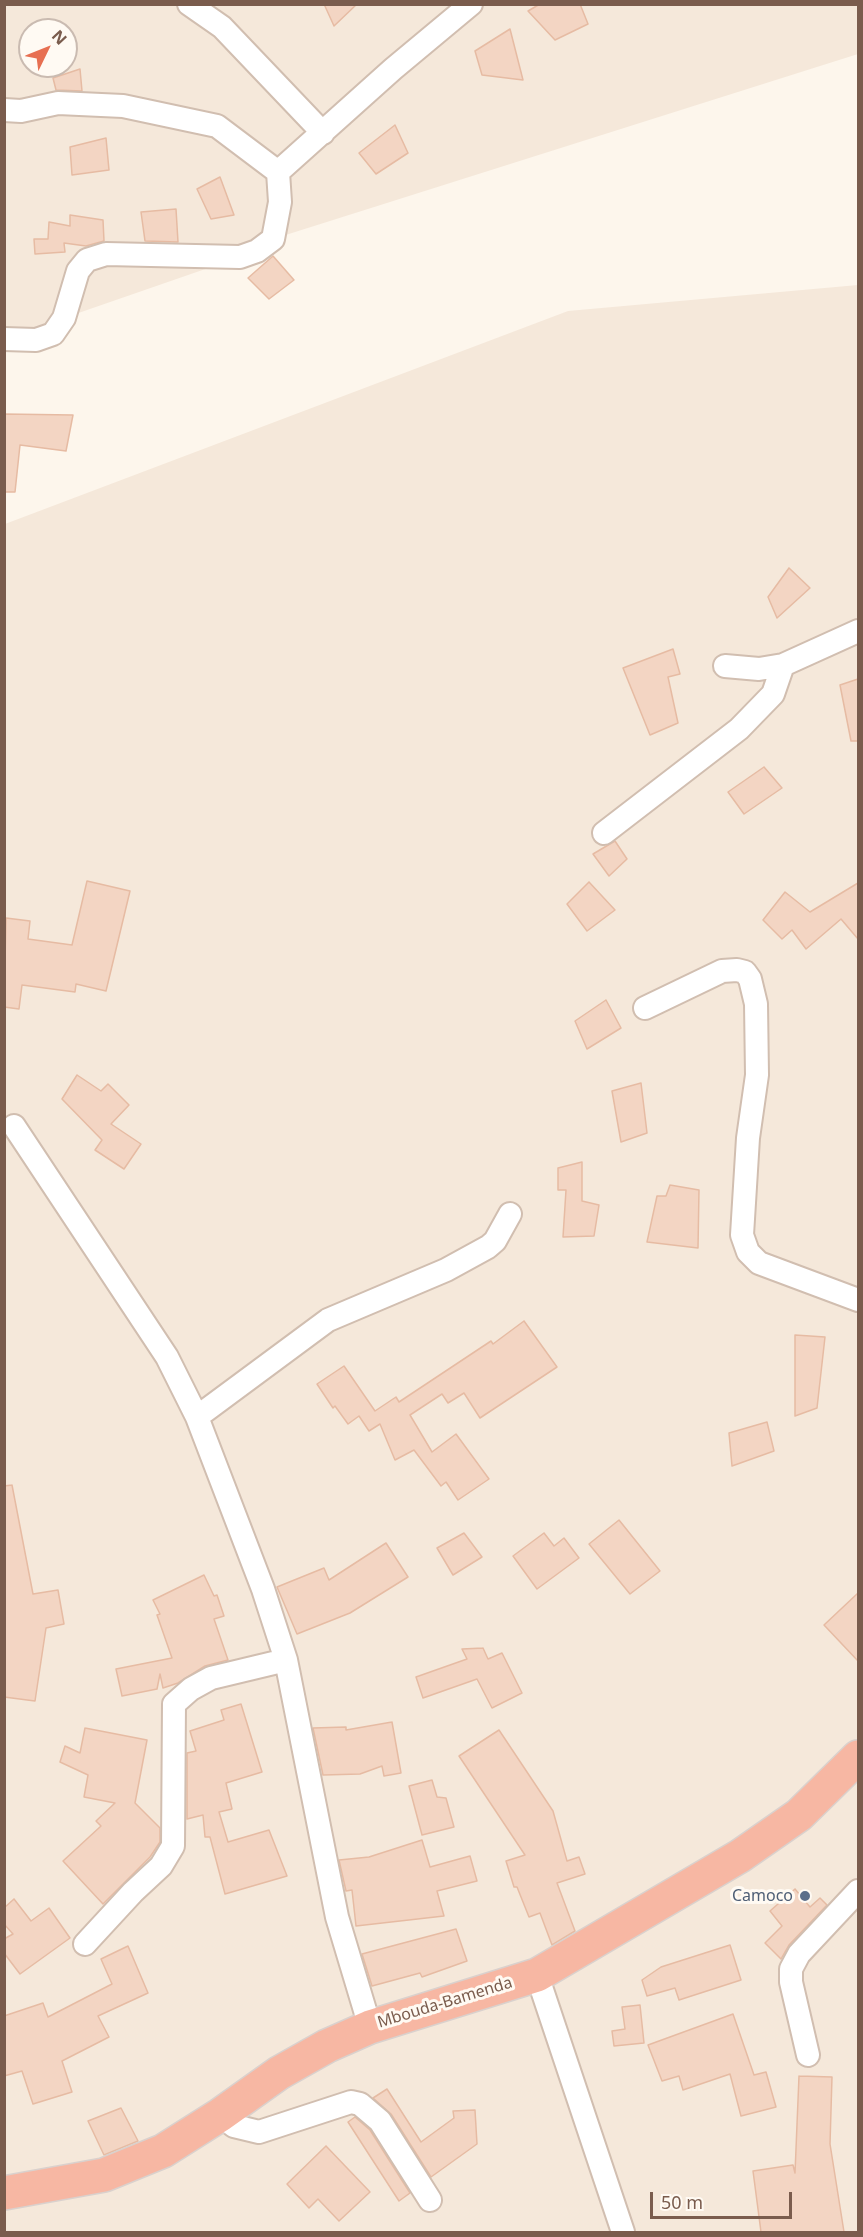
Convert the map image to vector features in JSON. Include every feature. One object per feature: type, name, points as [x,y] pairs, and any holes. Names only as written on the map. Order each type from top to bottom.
[{"type":"highway","name":"Mbouda-Bamenda","points":[[4,2193],[104,2175],[164,2151],[279,2073],[327,2046],[370,2027],[537,1975],[740,1856],[799,1815],[858,1760]]},
{"type":"street","points":[[189,4],[222,27],[323,133]]},
{"type":"street","points":[[278,172],[393,69],[471,4]]},
{"type":"street","points":[[4,110],[21,111],[58,104],[123,106],[217,126],[278,172],[280,202],[273,239],[257,251],[240,258],[106,254],[87,260],[78,271],[64,318],[53,334],[36,340],[4,339]]},
{"type":"street","points":[[725,666],[759,669],[783,665],[858,631]]},
{"type":"street","points":[[604,832],[739,729],[773,694],[783,665]]},
{"type":"street","points":[[645,1008],[722,971],[745,972],[750,978],[756,1004],[757,1075],[748,1138],[742,1235],[748,1252],[759,1263],[858,1300]]},
{"type":"street","points":[[14,1126],[166,1357],[197,1417],[263,1589],[286,1660],[337,1917],[370,2027]]},
{"type":"street","points":[[197,1417],[328,1320],[446,1270],[488,1247],[495,1240],[510,1215]]},
{"type":"street","points":[[85,1944],[133,1892],[161,1866],[173,1845],[174,1704],[191,1689],[211,1678],[286,1660]]},
{"type":"street","points":[[808,2055],[791,1969],[799,1954],[858,1893]]},
{"type":"street","points":[[537,1975],[623,2232]]},
{"type":"street","points":[[220,2115],[234,2126],[259,2132],[351,2102],[360,2104],[380,2121],[430,2200]]},
{"type":"shaded area","points":[[5,5],[858,5],[858,54],[273,239],[240,257],[64,318],[36,340],[5,352]]},
{"type":"shaded area","points":[[858,285],[858,2232],[5,2232],[5,524],[568,311]]},
{"type":"building","points":[[324,4],[357,4],[334,26]]},
{"type":"building","points":[[540,4],[580,4],[588,24],[555,40],[528,11]]},
{"type":"building","points":[[510,29],[523,80],[482,75],[475,51]]},
{"type":"building","points":[[80,69],[82,91],[56,90],[53,78],[78,78],[78,70]]},
{"type":"building","points":[[395,125],[408,153],[376,174],[359,153]]},
{"type":"building","points":[[106,138],[109,170],[72,175],[70,147]]},
{"type":"building","points":[[220,177],[234,215],[211,219],[197,189]]},
{"type":"building","points":[[176,209],[178,242],[145,241],[141,212]]},
{"type":"building","points":[[70,215],[103,220],[104,241],[86,246],[64,243],[65,252],[35,254],[34,239],[48,239],[49,222],[70,226]]},
{"type":"building","points":[[273,256],[294,280],[269,299],[248,278]]},
{"type":"building","points":[[4,414],[73,415],[66,451],[20,445],[15,492],[4,492]]},
{"type":"building","points":[[789,568],[810,588],[777,618],[768,597]]},
{"type":"building","points":[[673,649],[680,674],[668,677],[678,723],[650,735],[623,668]]},
{"type":"building","points":[[858,679],[858,741],[851,741],[840,685]]},
{"type":"building","points":[[764,767],[782,788],[744,814],[728,792]]},
{"type":"building","points":[[615,841],[627,859],[609,876],[593,854]]},
{"type":"building","points":[[87,881],[130,891],[106,991],[76,984],[75,992],[22,985],[19,1009],[4,1007],[6,918],[30,921],[28,939],[72,945]]},
{"type":"building","points":[[589,882],[615,910],[587,931],[567,904]]},
{"type":"building","points":[[858,883],[858,939],[841,919],[806,949],[792,930],[782,939],[763,920],[785,892],[810,912]]},
{"type":"building","points":[[606,1000],[621,1028],[587,1049],[575,1021]]},
{"type":"building","points":[[77,1075],[101,1091],[108,1084],[129,1105],[111,1124],[141,1144],[124,1169],[95,1150],[102,1140],[62,1099]]},
{"type":"building","points":[[641,1083],[647,1133],[621,1142],[612,1091]]},
{"type":"building","points":[[582,1162],[582,1201],[599,1205],[594,1236],[563,1237],[566,1190],[558,1190],[558,1168]]},
{"type":"building","points":[[670,1185],[699,1190],[698,1248],[647,1242],[657,1196],[666,1196]]},
{"type":"building","points":[[524,1321],[557,1367],[480,1418],[464,1393],[448,1403],[442,1394],[410,1415],[432,1452],[456,1434],[489,1479],[458,1500],[446,1482],[441,1486],[414,1450],[395,1460],[380,1424],[369,1431],[359,1416],[348,1424],[335,1406],[333,1408],[317,1384],[344,1366],[375,1411],[396,1397],[399,1402],[491,1341],[493,1344]]},
{"type":"building","points":[[795,1335],[825,1337],[817,1408],[795,1416]]},
{"type":"building","points":[[767,1422],[774,1451],[732,1466],[729,1433]]},
{"type":"building","points":[[12,1485],[33,1594],[58,1590],[64,1624],[46,1628],[35,1701],[4,1697],[4,1486]]},
{"type":"building","points":[[619,1520],[660,1571],[630,1594],[589,1544]]},
{"type":"building","points":[[464,1533],[482,1557],[453,1575],[437,1548]]},
{"type":"building","points":[[544,1533],[554,1546],[564,1538],[579,1558],[537,1589],[513,1556]]},
{"type":"building","points":[[386,1543],[408,1577],[350,1613],[297,1634],[277,1587],[324,1568],[329,1580]]},
{"type":"building","points":[[204,1575],[214,1596],[217,1595],[224,1616],[214,1619],[228,1660],[205,1666],[178,1683],[163,1688],[160,1674],[157,1689],[122,1696],[116,1669],[172,1658],[157,1615],[160,1614],[153,1600]]},
{"type":"building","points":[[858,1593],[858,1661],[824,1625]]},
{"type":"building","points":[[483,1648],[488,1659],[502,1653],[522,1693],[492,1708],[477,1679],[423,1698],[416,1677],[467,1659],[462,1649]]},
{"type":"building","points":[[241,1704],[262,1772],[226,1783],[232,1809],[219,1812],[228,1842],[269,1830],[287,1876],[225,1894],[210,1837],[205,1837],[203,1815],[187,1819],[187,1753],[196,1751],[190,1731],[224,1720],[221,1710]]},
{"type":"building","points":[[392,1722],[401,1773],[384,1776],[382,1766],[360,1774],[323,1775],[313,1728],[346,1727],[346,1730]]},
{"type":"building","points":[[85,1728],[147,1740],[135,1803],[160,1828],[160,1842],[150,1857],[103,1904],[63,1861],[101,1826],[96,1821],[115,1803],[84,1797],[88,1775],[60,1762],[65,1746],[80,1753]]},
{"type":"building","points":[[499,1730],[553,1811],[567,1861],[579,1857],[585,1874],[557,1883],[575,1931],[552,1945],[540,1913],[529,1917],[517,1887],[514,1887],[506,1861],[525,1855],[459,1756]]},
{"type":"building","points":[[432,1780],[437,1797],[446,1798],[454,1827],[422,1835],[409,1786]]},
{"type":"building","points":[[422,1840],[430,1867],[470,1856],[477,1881],[437,1891],[444,1916],[356,1926],[352,1890],[346,1891],[339,1860],[369,1857]]},
{"type":"building","points":[[795,1889],[810,1907],[820,1898],[827,1905],[789,1945],[781,1959],[765,1943],[782,1926],[770,1911]]},
{"type":"building","points":[[14,1899],[31,1921],[49,1908],[70,1938],[20,1974],[4,1953],[4,1939],[13,1934],[4,1924],[4,1908]]},
{"type":"building","points":[[456,1929],[467,1961],[422,1977],[420,1973],[372,1986],[362,1954]]},
{"type":"building","points":[[730,1945],[741,1980],[679,2000],[675,1988],[647,1996],[642,1980],[661,1967]]},
{"type":"building","points":[[128,1946],[148,1993],[98,2016],[109,2037],[62,2061],[72,2092],[33,2104],[22,2071],[4,2076],[4,2016],[43,2003],[48,2017],[112,1984],[101,1959]]},
{"type":"building","points":[[640,2005],[644,2043],[614,2046],[612,2031],[625,2029],[622,2007]]},
{"type":"building","points":[[733,2014],[754,2075],[766,2072],[776,2107],[741,2116],[730,2074],[683,2090],[679,2076],[662,2081],[648,2045]]},
{"type":"building","points":[[799,2076],[832,2077],[830,2144],[844,2232],[761,2232],[753,2171],[793,2165],[795,2173]]},
{"type":"building","points":[[387,2089],[421,2142],[454,2118],[453,2111],[475,2110],[477,2144],[431,2177],[391,2114],[373,2098]]},
{"type":"building","points":[[121,2108],[138,2141],[104,2155],[88,2121]]},
{"type":"building","points":[[355,2117],[370,2130],[410,2193],[399,2201],[348,2122]]},
{"type":"building","points":[[326,2146],[370,2192],[339,2221],[318,2199],[309,2208],[287,2184]]},
{"type":"place","name":"Camoco","points":[[805,1896]]}]
